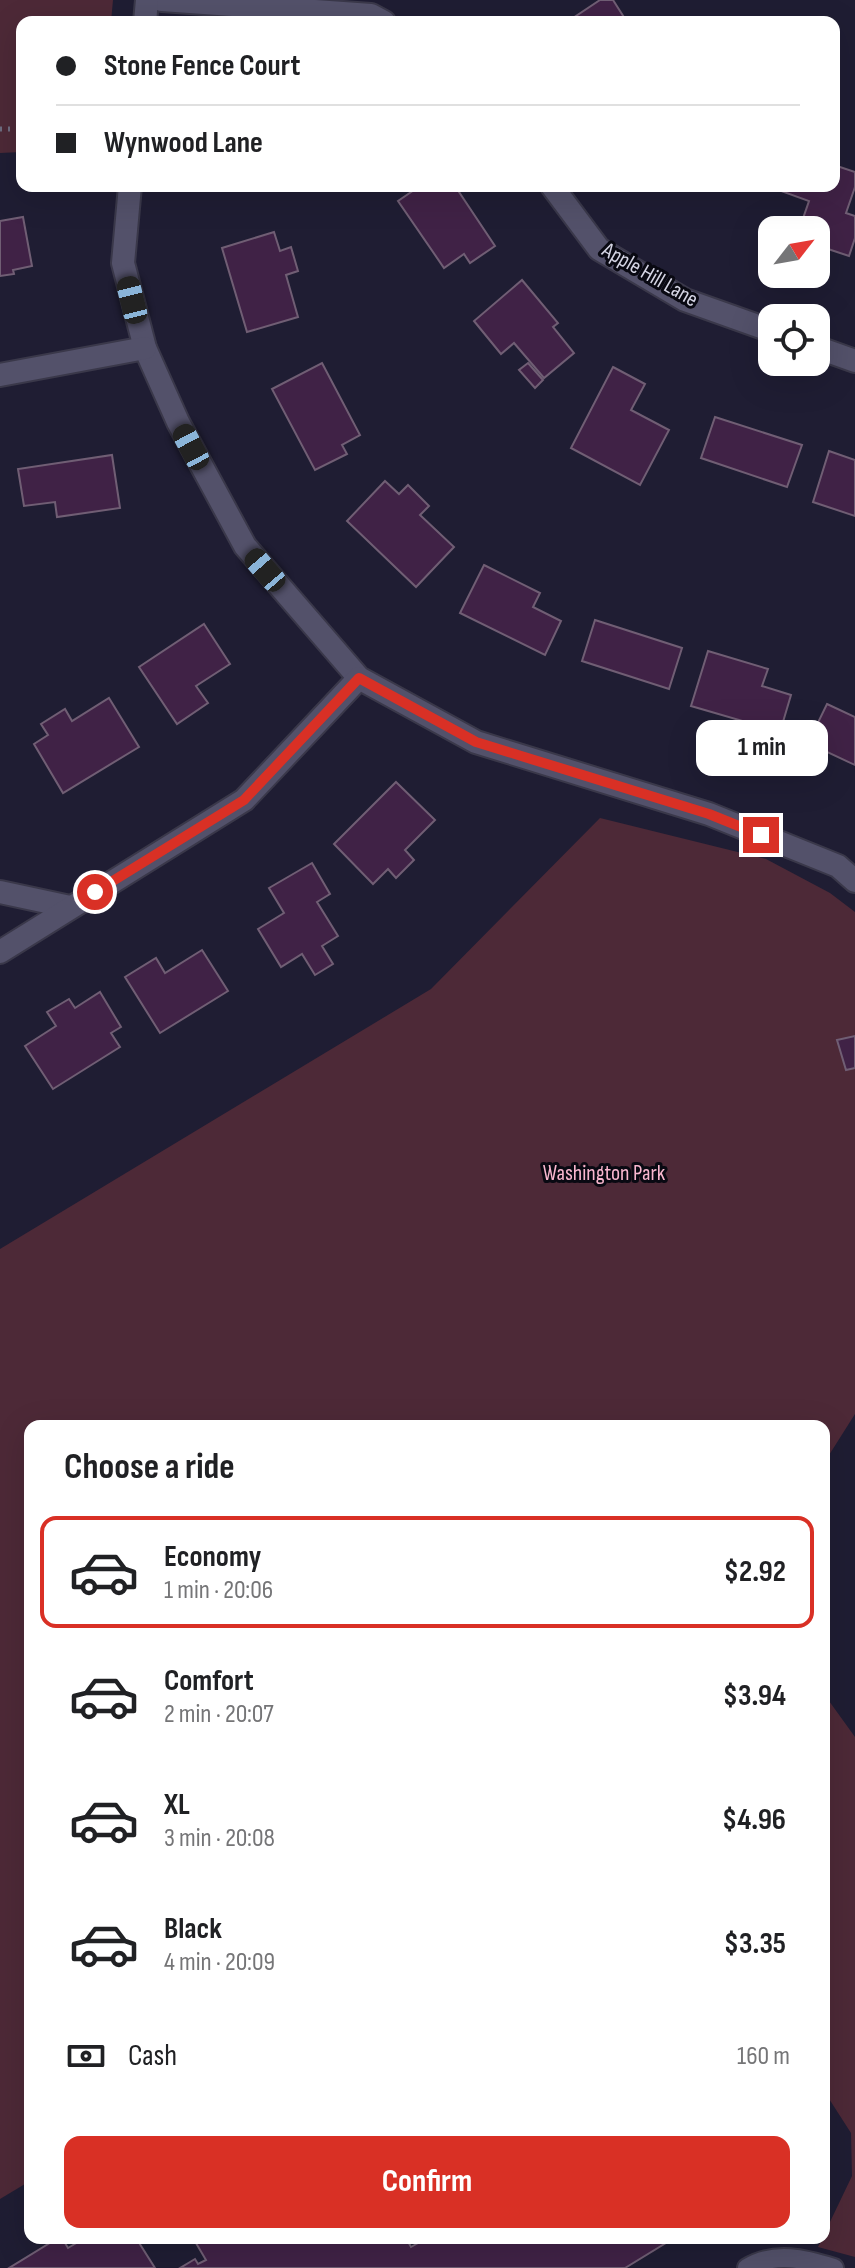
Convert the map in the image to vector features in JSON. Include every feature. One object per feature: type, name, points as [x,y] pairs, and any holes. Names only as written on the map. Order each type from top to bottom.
[{"type":"street","points":[[162,0],[373,16]]},
{"type":"street","points":[[129,192],[123,263],[145,348],[178,422],[245,546],[359,678],[476,742],[709,814],[838,866],[855,881]]},
{"type":"street","name":"Apple Hill Lane","points":[[556,192],[599,249],[685,300],[758,326]]},
{"type":"street","points":[[0,375],[145,348]]},
{"type":"street","points":[[830,352],[855,361]]},
{"type":"street","points":[[0,952],[244,800],[359,678]]},
{"type":"street","points":[[0,892],[70,907]]},
{"type":"lane","points":[[747,2268],[758,2261],[779,2258],[806,2259],[834,2268]]},
{"type":"green space","points":[[0,0],[113,0],[112,16],[16,16],[16,152],[0,153]]},
{"type":"green space","name":"Washington Park","points":[[600,818],[766,859],[830,893],[855,912],[855,1414],[830,1454],[830,1420],[24,1420],[24,2185],[0,2199],[0,1249],[431,989]]},
{"type":"green space","points":[[830,1702],[855,1737],[855,2257],[818,2247],[819,2244],[830,2244],[830,2222],[852,2176],[851,2133],[830,2100]]},
{"type":"building","points":[[600,0],[613,0],[623,16],[576,16]]},
{"type":"building","points":[[840,167],[855,172],[855,187],[846,213],[855,216],[855,238],[849,256],[830,250],[830,216],[804,216],[809,201],[784,192],[840,192]]},
{"type":"building","points":[[411,192],[459,192],[495,246],[470,263],[464,254],[444,268],[398,201]]},
{"type":"building","points":[[23,217],[32,266],[0,276],[0,221]]},
{"type":"building","points":[[274,232],[280,251],[291,247],[298,271],[286,275],[298,317],[247,332],[222,248]]},
{"type":"building","points":[[522,280],[558,323],[553,327],[574,353],[544,378],[514,343],[501,354],[474,321]]},
{"type":"building","points":[[322,363],[360,435],[342,445],[347,454],[315,470],[272,389]]},
{"type":"building","points":[[528,363],[543,380],[535,388],[519,370]]},
{"type":"building","points":[[613,367],[645,384],[631,410],[669,430],[640,485],[571,448]]},
{"type":"building","points":[[715,417],[802,445],[787,487],[701,458]]},
{"type":"building","points":[[829,451],[855,460],[855,516],[813,502]]},
{"type":"building","points":[[112,455],[120,508],[57,517],[55,502],[24,506],[18,469]]},
{"type":"building","points":[[385,481],[399,494],[408,485],[429,506],[420,515],[454,547],[416,587],[347,521]]},
{"type":"building","points":[[484,565],[540,593],[533,607],[561,621],[545,655],[460,613]]},
{"type":"building","points":[[595,620],[682,648],[669,689],[582,661]]},
{"type":"building","points":[[204,624],[230,664],[196,686],[208,703],[177,724],[139,667]]},
{"type":"building","points":[[708,651],[768,669],[762,686],[791,695],[780,732],[691,706]]},
{"type":"building","points":[[109,698],[139,747],[63,793],[34,744],[48,735],[41,724],[65,709],[72,721]]},
{"type":"building","points":[[827,704],[855,717],[855,765],[808,743]]},
{"type":"building","points":[[396,782],[435,820],[405,850],[414,860],[396,878],[388,869],[373,884],[334,844]]},
{"type":"building","points":[[312,863],[330,894],[317,902],[338,936],[322,946],[333,964],[315,975],[302,954],[281,967],[258,929],[284,913],[269,888]]},
{"type":"building","points":[[202,950],[228,991],[160,1033],[125,977],[156,958],[165,973]]},
{"type":"building","points":[[100,992],[121,1027],[111,1033],[120,1047],[53,1089],[25,1046],[56,1026],[47,1012],[69,999],[75,1008]]},
{"type":"building","points":[[855,1036],[855,1068],[846,1070],[837,1040]]},
{"type":"building","points":[[48,2244],[66,2244],[68,2248],[75,2244],[140,2244],[155,2268],[9,2268]]},
{"type":"building","points":[[197,2244],[409,2244],[411,2247],[416,2244],[664,2244],[625,2268],[180,2268],[195,2259],[198,2264],[206,2260]]},
{"type":"route","points":[[95,892],[244,800],[359,678],[476,742],[709,814],[761,835]]}]
